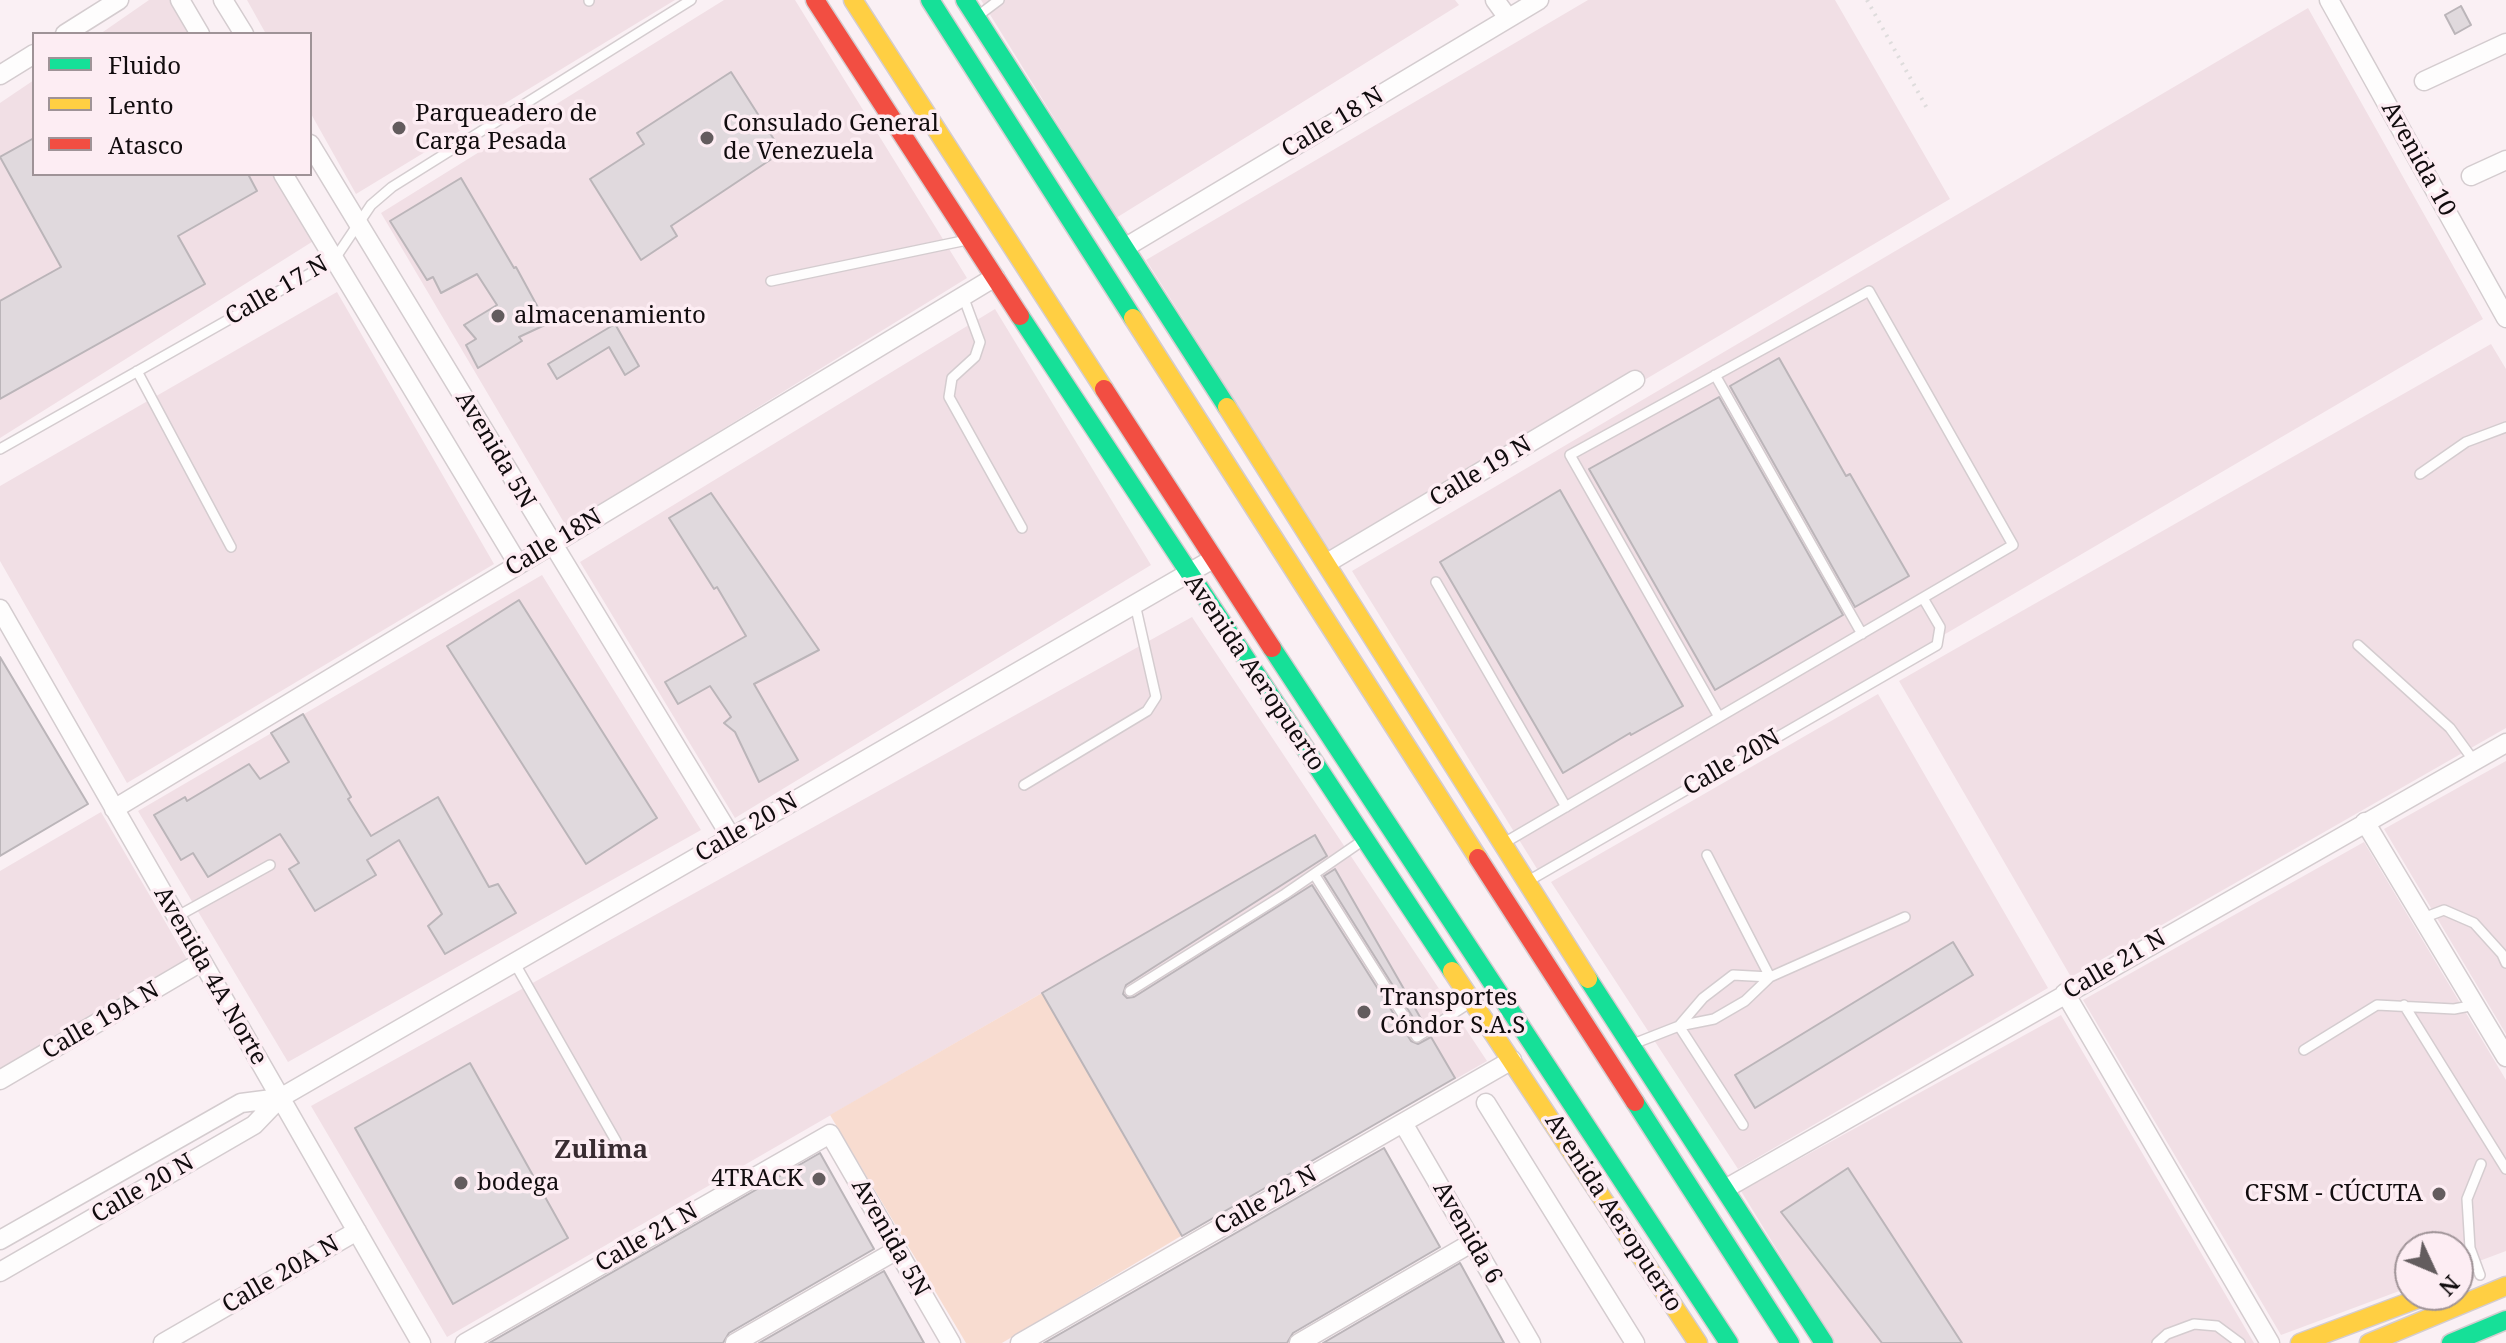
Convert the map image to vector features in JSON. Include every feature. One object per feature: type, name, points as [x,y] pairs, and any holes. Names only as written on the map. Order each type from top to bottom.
[{"type":"main road","name":"Avenida Aeropuerto","points":[[815,0],[1188,574],[1698,1343]]},
{"type":"main road","name":"Avenida Aeropuerto","points":[[853,0],[1213,559],[1729,1343]]},
{"type":"main road","points":[[930,0],[1790,1343]]},
{"type":"main road","points":[[965,0],[1327,563],[1630,1046],[1824,1343]]},
{"type":"main road","points":[[1247,498],[1274,480]]},
{"type":"main road","points":[[1380,706],[1426,724]]},
{"type":"main road","points":[[1314,763],[1338,748]]},
{"type":"main road","points":[[2474,1277],[2506,1269]]},
{"type":"main road","points":[[2369,1343],[2506,1286]]},
{"type":"main road","points":[[2300,1343],[2394,1308]]},
{"type":"main road","points":[[2451,1343],[2506,1320]]},
{"type":"street","points":[[68,32],[119,0]]},
{"type":"street","points":[[180,0],[199,32]]},
{"type":"street","points":[[223,0],[243,32]]},
{"type":"street","points":[[1495,0],[1508,18]]},
{"type":"street","name":"Calle 18 N","points":[[1126,247],[1539,0]]},
{"type":"street","name":"Avenida 10","points":[[2329,0],[2506,318]]},
{"type":"street","points":[[2424,81],[2506,43]]},
{"type":"street","points":[[0,75],[32,55]]},
{"type":"street","name":"Avenida 5N","points":[[312,147],[731,837]]},
{"type":"street","points":[[2471,176],[2506,160]]},
{"type":"street","name":"Avenida 5N","points":[[284,176],[518,564]]},
{"type":"street","name":"Calle 18N","points":[[114,809],[995,277]]},
{"type":"street","name":"Calle 19 N","points":[[1327,563],[1635,380]]},
{"type":"street","name":"Calle 20 N","points":[[0,1272],[254,1125],[280,1098],[1213,559]]},
{"type":"street","name":"Avenida 4A Norte","points":[[3,621],[421,1343]]},
{"type":"street","name":"Calle 21 N","points":[[1725,1189],[2506,743]]},
{"type":"street","points":[[2365,822],[2506,1057]]},
{"type":"street","name":"Calle 19A N","points":[[0,1080],[201,962]]},
{"type":"street","points":[[2065,993],[2270,1343]]},
{"type":"street","name":"Calle 22 N","points":[[1020,1343],[1512,1060]]},
{"type":"street","name":"Calle 20 N","points":[[0,1240],[241,1103],[280,1098]]},
{"type":"street","name":"Avenida Aeropuerto","points":[[1486,1103],[1635,1343]]},
{"type":"street","name":"Avenida 6","points":[[1403,1123],[1531,1343]]},
{"type":"street","name":"Avenida 5N","points":[[830,1134],[951,1343]]},
{"type":"street","name":"Calle 21 N","points":[[465,1343],[830,1134]]},
{"type":"street","name":"Calle 20A N","points":[[163,1343],[357,1231]]},
{"type":"street","points":[[1299,1343],[1473,1242]]},
{"type":"street","points":[[735,1343],[897,1250]]},
{"type":"lane","name":"Calle 17 N","points":[[0,449],[334,260],[371,205],[392,187],[691,0]]},
{"type":"lane","points":[[976,17],[999,0]]},
{"type":"lane","points":[[771,281],[971,240]]},
{"type":"lane","points":[[1503,843],[1566,807],[2013,545],[1869,291],[1570,455],[1719,717]]},
{"type":"lane","points":[[963,296],[980,342],[975,357],[952,378],[949,397],[1022,528]]},
{"type":"lane","points":[[137,371],[231,547]]},
{"type":"lane","points":[[1715,375],[1862,634]]},
{"type":"lane","points":[[2420,474],[2466,442],[2506,427]]},
{"type":"lane","points":[[1436,582],[1566,807]]},
{"type":"lane","name":"Calle 20N","points":[[1527,882],[1937,645],[1940,627],[1923,598]]},
{"type":"lane","points":[[1024,785],[1147,711],[1156,697],[1135,604]]},
{"type":"lane","points":[[2358,645],[2450,728],[2474,761]]},
{"type":"lane","points":[[1130,991],[1365,839]]},
{"type":"lane","points":[[1707,855],[1770,977]]},
{"type":"lane","points":[[176,917],[270,865]]},
{"type":"lane","points":[[1314,874],[1417,1037],[1473,1001]]},
{"type":"lane","points":[[2423,918],[2444,910],[2474,923],[2502,954],[2506,963]]},
{"type":"lane","points":[[1630,1046],[1679,1026],[1714,1019],[1745,1001],[1770,977],[1905,917]]},
{"type":"lane","points":[[514,962],[616,1141]]},
{"type":"lane","points":[[1679,1026],[1703,998],[1733,975],[1770,977]]},
{"type":"lane","points":[[2304,1050],[2377,1005],[2454,1009],[2475,1005]]},
{"type":"lane","points":[[2404,1005],[2506,1169]]},
{"type":"lane","points":[[1679,1026],[1743,1125]]},
{"type":"lane","points":[[2480,1275],[2470,1248],[2467,1199],[2481,1164]]},
{"type":"lane","points":[[2157,1343],[2167,1334],[2194,1324],[2217,1326],[2240,1343]]},
{"type":"path","points":[[1867,0],[1928,110]]},
{"type":"shaded area","points":[[149,0],[176,0],[194,32],[103,32]]},
{"type":"shaded area","name":"Parqueadero de Carga Pesada","points":[[247,0],[675,0],[356,194],[312,116],[312,32],[265,32]]},
{"type":"shaded area","points":[[724,0],[795,0],[967,278],[566,526],[381,213]]},
{"type":"shaded area","points":[[981,0],[1455,0],[1459,5],[1116,218]]},
{"type":"shaded area","points":[[1588,0],[1835,0],[1950,199],[1337,562],[1146,260]]},
{"type":"shaded area","points":[[2308,8],[2483,319],[1539,872],[1352,571]]},
{"type":"shaded area","points":[[32,81],[32,176],[277,176],[315,240],[0,438],[0,103]]},
{"type":"shaded area","points":[[337,292],[494,564],[127,783],[0,561],[0,486]]},
{"type":"shaded area","points":[[995,309],[1151,565],[735,818],[580,562]]},
{"type":"shaded area","points":[[2491,344],[2506,369],[2506,728],[2071,977],[1899,681]]},
{"type":"shaded area","points":[[542,575],[701,830],[288,1062],[138,811]]},
{"type":"shaded area","points":[[1192,617],[1487,1061],[1181,1236],[1042,993],[447,1337],[311,1106]]},
{"type":"shaded area","points":[[1878,694],[2048,988],[1738,1169],[1551,882]]},
{"type":"shaded area","points":[[2506,761],[2506,1034],[2384,829]]},
{"type":"shaded area","points":[[101,812],[191,966],[0,1078],[0,871]]},
{"type":"shaded area","points":[[2364,842],[2506,1080],[2506,1251],[2474,1263],[2474,1231],[2394,1231],[2394,1293],[2281,1335],[2083,1000]]},
{"type":"shaded area","points":[[1042,993],[1181,1236],[1002,1343],[966,1343],[830,1115]]},
{"type":"shaded area","points":[[2061,1015],[2254,1343],[1834,1343],[1741,1191]]},
{"type":"building","points":[[2461,6],[2471,25],[2455,34],[2445,15]]},
{"type":"building","name":"Consulado General de Venezuela","points":[[731,72],[782,152],[671,226],[677,236],[641,260],[590,179],[644,144],[637,133]]},
{"type":"building","points":[[32,139],[32,176],[249,176],[257,191],[178,236],[205,284],[0,399],[0,301],[61,267],[0,157]]},
{"type":"building","points":[[461,178],[547,324],[519,337],[522,341],[478,368],[466,345],[476,339],[464,325],[497,305],[477,274],[441,293],[433,277],[427,280],[390,221]]},
{"type":"building","points":[[615,324],[639,366],[625,375],[609,347],[557,379],[548,364]]},
{"type":"building","points":[[1779,358],[1846,476],[1850,474],[1909,576],[1855,607],[1730,386]]},
{"type":"building","points":[[1719,397],[1843,615],[1715,690],[1589,469]]},
{"type":"building","points":[[1560,490],[1683,706],[1563,773],[1440,562]]},
{"type":"building","points":[[711,493],[819,650],[754,684],[798,760],[759,782],[735,732],[724,723],[731,717],[710,686],[678,704],[665,682],[746,636],[717,587],[714,589],[669,518]]},
{"type":"building","points":[[519,600],[657,818],[586,864],[447,646]]},
{"type":"building","points":[[0,657],[88,804],[0,856]]},
{"type":"building","points":[[303,714],[371,836],[438,797],[489,887],[498,884],[516,913],[445,954],[428,926],[442,914],[399,840],[367,860],[376,875],[315,911],[289,869],[299,863],[280,834],[208,877],[193,853],[181,860],[154,815],[185,797],[187,801],[249,764],[260,779],[289,762],[271,733]]},
{"type":"building","points":[[1315,835],[1327,856],[1126,985],[1123,994],[1127,998],[1134,997],[1312,885],[1411,1041],[1418,1044],[1431,1037],[1455,1078],[1182,1236],[1042,993]]},
{"type":"building","points":[[1335,869],[1424,1024],[1419,1027],[1324,876]]},
{"type":"building","points":[[1953,942],[1973,975],[1755,1108],[1735,1075]]},
{"type":"building","name":"bodega","points":[[470,1063],[568,1238],[453,1304],[355,1128]]},
{"type":"building","points":[[1384,1148],[1440,1247],[1293,1333],[1287,1343],[1044,1343]]},
{"type":"building","points":[[820,1153],[874,1249],[729,1333],[723,1343],[489,1343]]},
{"type":"building","points":[[1848,1168],[1962,1343],[1882,1343],[1781,1212]]},
{"type":"building","points":[[1460,1263],[1504,1343],[1323,1343]]},
{"type":"building","points":[[884,1271],[924,1343],[759,1343]]},
{"type":"traffic: fast","points":[[930,0],[1133,318]]},
{"type":"traffic: fast","points":[[965,0],[1227,407]]},
{"type":"traffic: fast","points":[[1020,316],[1452,971]]},
{"type":"traffic: fast","points":[[1272,648],[1729,1343]]},
{"type":"traffic: fast","points":[[1588,979],[1824,1343]]},
{"type":"traffic: fast","points":[[1635,1102],[1790,1343]]},
{"type":"traffic: fast","points":[[2451,1343],[2506,1320]]},
{"type":"traffic: slow","points":[[853,0],[1104,389]]},
{"type":"traffic: slow","points":[[1133,318],[1478,858]]},
{"type":"traffic: slow","points":[[1227,407],[1588,979]]},
{"type":"traffic: slow","points":[[1452,971],[1698,1343]]},
{"type":"traffic: slow","points":[[2369,1343],[2506,1286]]},
{"type":"traffic: slow","points":[[2300,1343],[2394,1308]]},
{"type":"traffic: jam","points":[[815,0],[1020,316]]},
{"type":"traffic: jam","points":[[1104,389],[1272,648]]},
{"type":"traffic: jam","points":[[1478,858],[1635,1102]]},
{"type":"place","name":"Parqueadero de Carga Pesada","points":[[399,128]]},
{"type":"place","name":"Consulado General de Venezuela","points":[[707,138]]},
{"type":"place","name":"almacenamiento","points":[[498,316]]},
{"type":"place","name":"Transportes Cóndor S.A.S","points":[[1364,1012]]},
{"type":"place","name":"4TRACK","points":[[819,1179]]},
{"type":"place","name":"bodega","points":[[461,1183]]},
{"type":"place","name":"CFSM - CÚCUTA","points":[[2439,1194]]},
{"type":"district","name":"Zulima","points":[[601,1151]]}]
